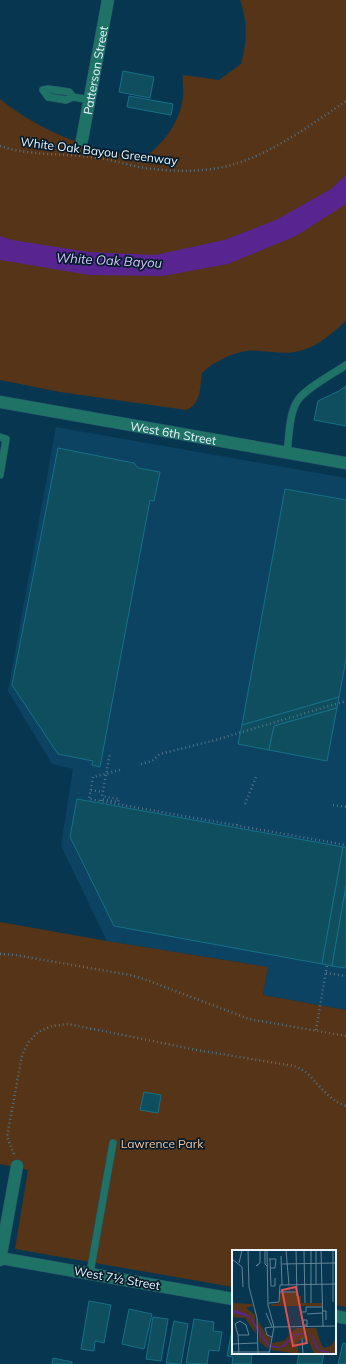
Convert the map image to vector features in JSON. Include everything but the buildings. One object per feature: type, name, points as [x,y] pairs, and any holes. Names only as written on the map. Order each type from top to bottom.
[{"type":"street","name":"Patterson Street","points":[[82,140],[108,0]]},
{"type":"street","name":"West 6th Street","points":[[0,402],[346,463]]},
{"type":"street","points":[[0,1259],[17,1166]]},
{"type":"street","name":"West 7½ Street","points":[[0,1259],[232,1298]]},
{"type":"street","points":[[336,1316],[346,1318]]},
{"type":"lane","points":[[73,97],[90,100]]},
{"type":"lane","points":[[287,453],[293,411],[298,400],[308,390],[346,365]]},
{"type":"lane","points":[[0,437],[6,439],[0,475]]},
{"type":"lane","points":[[90,1273],[113,1143]]},
{"type":"path","name":"White Oak Bayou Greenway","points":[[0,146],[33,153],[93,157],[152,169],[183,171],[209,169],[237,164],[267,150],[287,140],[346,101]]},
{"type":"path","points":[[141,764],[152,761],[160,754],[212,741],[346,701]]},
{"type":"path","points":[[100,801],[101,799],[118,802],[119,799],[102,796],[110,753]]},
{"type":"path","points":[[120,770],[93,778],[89,799],[346,845]]},
{"type":"path","points":[[245,804],[256,777]]},
{"type":"path","points":[[91,790],[102,792]]},
{"type":"path","points":[[333,805],[346,807]]},
{"type":"path","points":[[237,825],[238,821]]},
{"type":"path","points":[[0,954],[15,955],[130,975],[249,1019],[346,1036]]},
{"type":"path","points":[[316,1030],[327,965]]},
{"type":"path","points":[[326,973],[346,976]]},
{"type":"path","points":[[17,1166],[18,1160],[7,1137],[22,1055],[29,1042],[38,1032],[52,1026],[68,1024],[197,1050],[294,1066],[307,1073],[320,1088],[336,1102],[346,1106]]},
{"type":"shaded area","points":[[56,427],[346,478],[346,1010],[263,995],[268,967],[107,941],[61,846],[73,769],[52,764],[8,691]]},
{"type":"green space","points":[[240,0],[346,0],[346,321],[321,342],[297,352],[244,351],[228,356],[214,363],[202,374],[197,400],[191,408],[186,410],[60,392],[0,380],[0,99],[33,122],[50,131],[87,145],[145,157],[159,145],[175,123],[183,97],[183,75],[219,80],[241,64],[246,32],[243,8]]},
{"type":"green space","name":"Lawrence Park","points":[[0,922],[268,967],[263,995],[346,1010],[346,1307],[336,1305],[336,1250],[232,1250],[232,1287],[15,1249],[28,1170],[0,1164]]},
{"type":"water","name":"White Oak Bayou","points":[[346,175],[346,204],[296,236],[228,264],[163,276],[89,275],[0,260],[0,236],[12,240],[89,252],[155,255],[224,240],[276,220],[331,189]]}]
